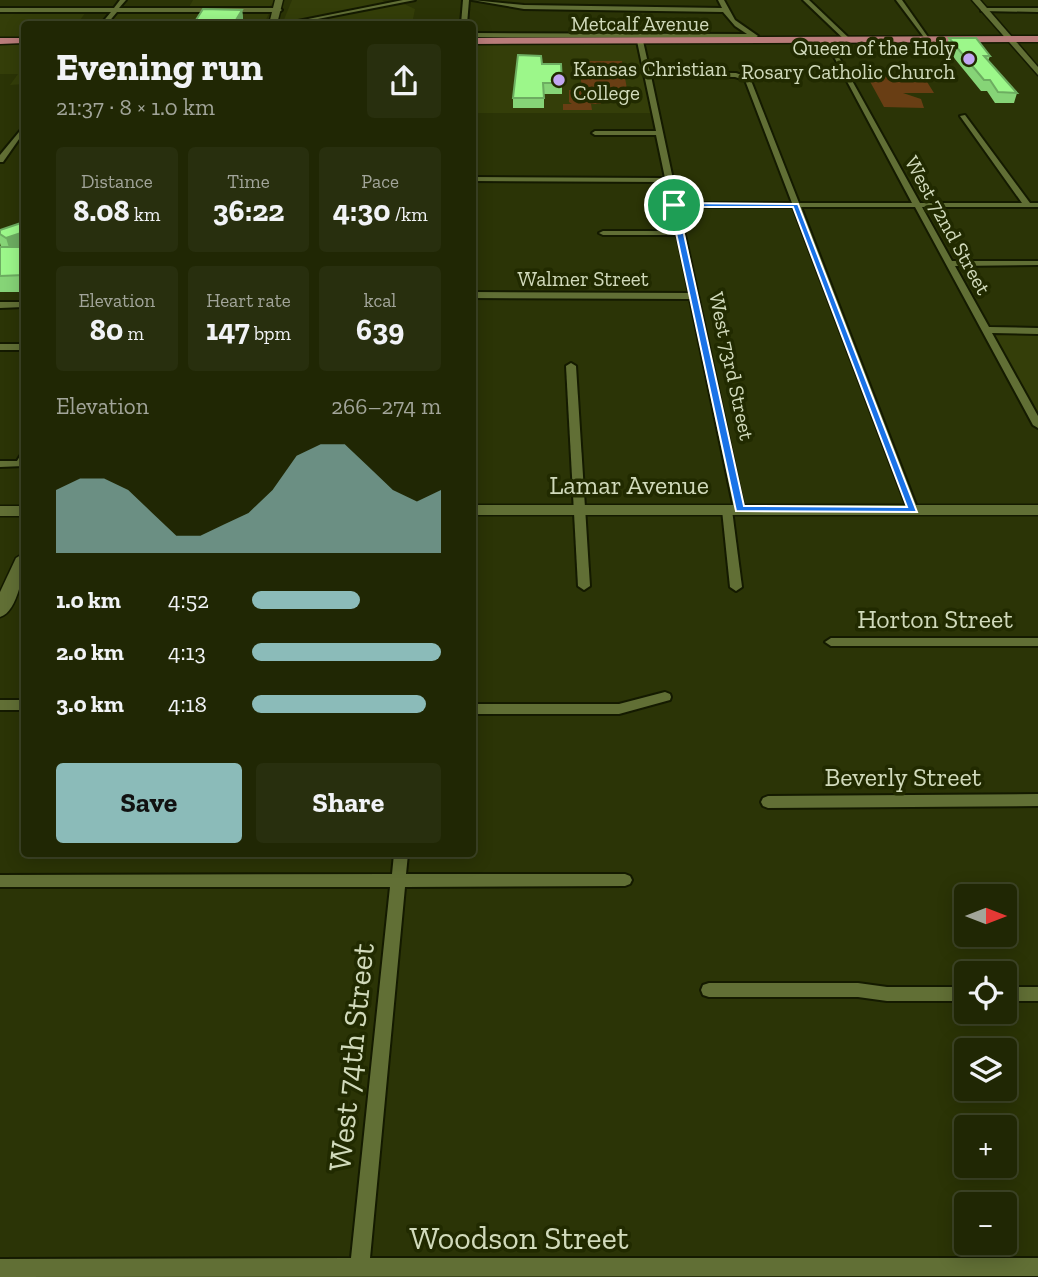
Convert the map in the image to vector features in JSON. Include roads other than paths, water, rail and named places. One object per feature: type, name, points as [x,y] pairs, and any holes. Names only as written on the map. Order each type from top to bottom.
[{"type":"main road","name":"Metcalf Avenue","points":[[476,41],[1013,40]]},
{"type":"main road","points":[[0,41],[21,41]]},
{"type":"main road","name":"Metcalf Avenue","points":[[849,41],[1038,41]]},
{"type":"street","points":[[106,21],[123,0]]},
{"type":"street","points":[[279,0],[276,5],[279,10]]},
{"type":"street","points":[[274,21],[287,0]]},
{"type":"street","points":[[300,21],[388,2],[412,0]]},
{"type":"street","points":[[464,21],[466,0]]},
{"type":"street","points":[[475,0],[524,7],[724,10]]},
{"type":"street","points":[[721,0],[724,10],[735,25],[766,41]]},
{"type":"street","points":[[806,0],[849,41]]},
{"type":"street","points":[[899,0],[928,39]]},
{"type":"street","points":[[977,0],[1038,65]]},
{"type":"street","points":[[0,10],[279,10]]},
{"type":"street","points":[[986,10],[1038,10]]},
{"type":"street","points":[[476,35],[755,36]]},
{"type":"street","points":[[1013,40],[1038,72]]},
{"type":"street","name":"West 73rd Street","points":[[640,41],[694,296],[733,509],[736,587]]},
{"type":"street","name":"West 72nd Street","points":[[827,41],[1038,425]]},
{"type":"street","points":[[646,74],[742,76],[748,79],[913,510]]},
{"type":"street","points":[[963,116],[1028,205]]},
{"type":"street","points":[[0,160],[21,132]]},
{"type":"street","points":[[596,133],[659,133]]},
{"type":"street","points":[[476,179],[669,180]]},
{"type":"street","points":[[674,205],[1038,205]]},
{"type":"street","points":[[603,233],[680,233]]},
{"type":"street","points":[[949,264],[1038,263]]},
{"type":"street","name":"Walmer Street","points":[[476,295],[694,296]]},
{"type":"street","points":[[0,305],[21,305]]},
{"type":"street","points":[[988,330],[1038,331]]},
{"type":"street","points":[[0,347],[21,347]]},
{"type":"street","points":[[571,366],[584,586]]},
{"type":"street","points":[[0,464],[21,461]]},
{"type":"street","name":"Lamar Avenue","points":[[476,510],[1038,510]]},
{"type":"street","points":[[0,511],[21,511]]},
{"type":"street","points":[[0,611],[21,565]]},
{"type":"street","name":"Horton Street","points":[[831,642],[1038,642]]},
{"type":"street","points":[[476,709],[620,709],[665,697]]},
{"type":"street","points":[[0,705],[21,705]]},
{"type":"street","name":"Beverly Street","points":[[768,802],[1038,800]]},
{"type":"street","name":"West 74th Street","points":[[360,1267],[401,857]]},
{"type":"street","points":[[0,881],[625,880]]},
{"type":"street","points":[[709,990],[858,990],[887,994],[954,994]]},
{"type":"street","points":[[1017,994],[1038,994]]},
{"type":"street","name":"Woodson Street","points":[[0,1268],[180,1272],[360,1267],[900,1272],[1038,1267]]},
{"type":"place","name":"Queen of the Holy Rosary Catholic Church","points":[[969,59]]},
{"type":"place","name":"Kansas Christian College","points":[[559,80]]}]
